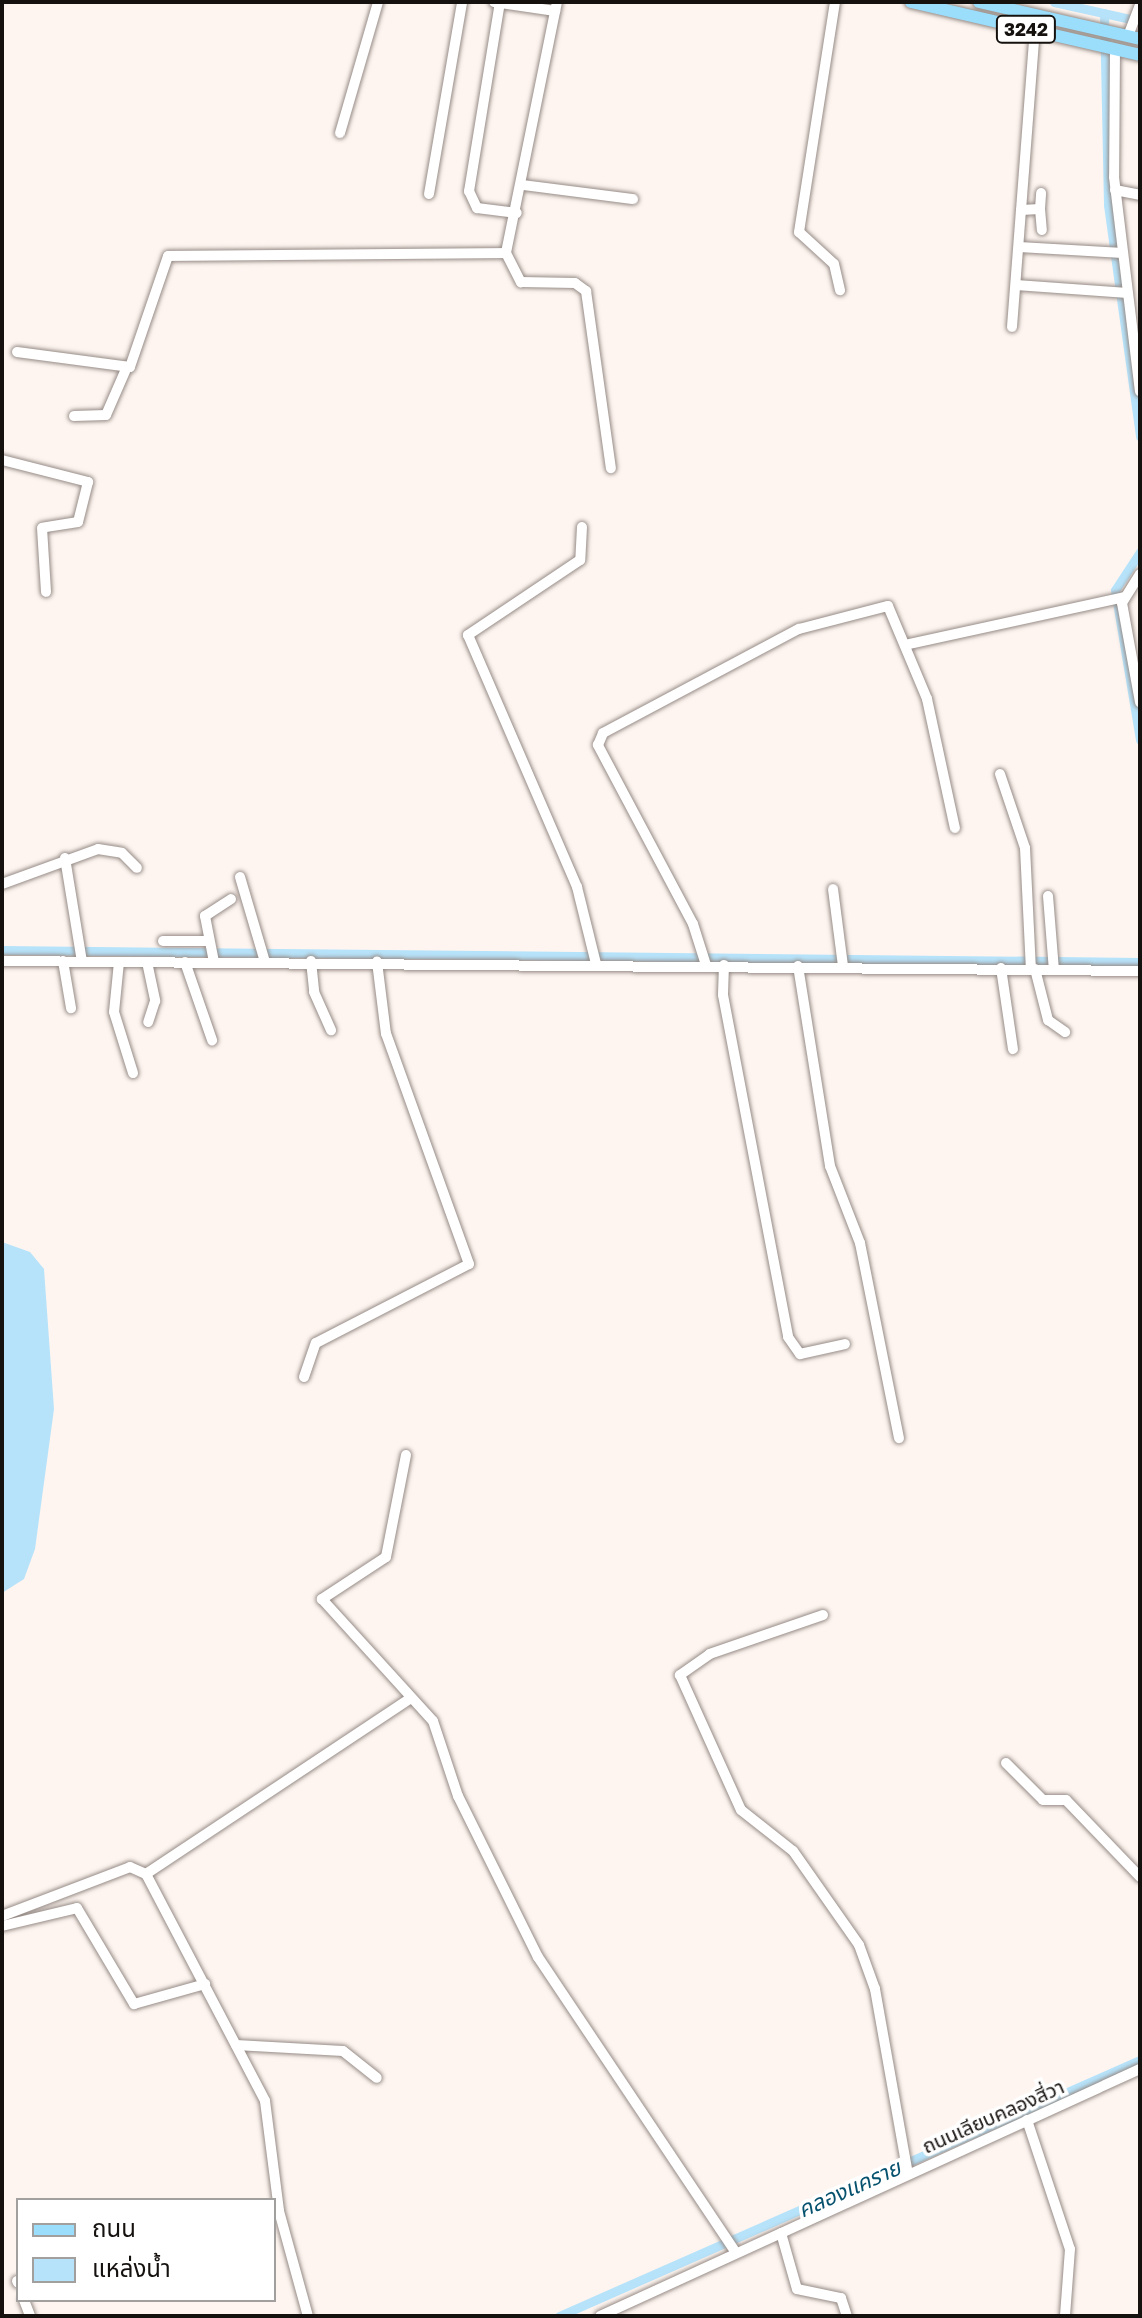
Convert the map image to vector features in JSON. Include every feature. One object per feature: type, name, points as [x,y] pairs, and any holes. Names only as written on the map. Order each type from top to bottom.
[{"type":"main road","name":"3242","points":[[911,2],[1140,55]]},
{"type":"main road","name":"3242","points":[[979,2],[1134,34]]},
{"type":"street","points":[[340,133],[378,2]]},
{"type":"street","points":[[429,194],[462,2]]},
{"type":"street","points":[[517,213],[477,208],[469,191],[498,2],[556,6],[523,185],[517,213],[506,253],[521,282],[575,283],[586,291],[611,468]]},
{"type":"street","points":[[835,2],[799,232],[834,264],[840,290]]},
{"type":"street","points":[[1134,34],[1139,9]]},
{"type":"street","points":[[1012,327],[1035,31]]},
{"type":"street","points":[[1115,49],[1115,254],[1140,391]]},
{"type":"street","points":[[523,185],[633,199]]},
{"type":"street","points":[[1115,190],[1140,195]]},
{"type":"street","points":[[1041,193],[1042,230]]},
{"type":"street","points":[[1021,210],[1040,209]]},
{"type":"street","points":[[1019,247],[1115,254]]},
{"type":"street","points":[[74,416],[106,415],[168,256],[506,253]]},
{"type":"street","points":[[1016,285],[1122,294]]},
{"type":"street","points":[[17,352],[126,369]]},
{"type":"street","points":[[2,460],[88,482],[78,522],[42,528],[46,592]]},
{"type":"street","points":[[582,527],[580,560],[468,635],[577,887],[596,958]]},
{"type":"street","points":[[1118,597],[1140,574]]},
{"type":"street","points":[[909,644],[1118,597],[1140,588]]},
{"type":"street","points":[[1118,597],[1140,702]]},
{"type":"street","points":[[705,958],[599,736],[766,644],[835,619],[888,606],[909,644],[955,828]]},
{"type":"street","points":[[1000,774],[1025,848],[1031,964],[1048,1020],[1065,1032]]},
{"type":"street","points":[[2,884],[65,858],[110,850],[137,868]]},
{"type":"street","points":[[65,858],[82,954]]},
{"type":"street","points":[[240,877],[265,962]]},
{"type":"street","points":[[833,889],[843,963]]},
{"type":"street","points":[[1048,896],[1054,970]]},
{"type":"street","points":[[214,962],[207,911],[231,899]]},
{"type":"street","points":[[163,941],[209,941]]},
{"type":"street","points":[[2,961],[63,961],[82,954],[119,962],[705,958],[724,965],[843,963],[1001,968],[1031,964],[1054,970],[1140,971]]},
{"type":"street","points":[[63,961],[71,1008]]},
{"type":"street","points":[[311,961],[314,992],[331,1030]]},
{"type":"street","points":[[119,962],[114,1012],[133,1073]]},
{"type":"street","points":[[147,962],[155,1001],[148,1022]]},
{"type":"street","points":[[185,962],[212,1040]]},
{"type":"street","points":[[304,1377],[316,1343],[469,1264],[384,1029],[377,962]]},
{"type":"street","points":[[724,965],[723,995],[788,1337],[800,1354],[845,1344]]},
{"type":"street","points":[[798,966],[830,1166],[860,1243],[899,1438]]},
{"type":"street","points":[[1001,968],[1013,1049]]},
{"type":"street","points":[[406,1455],[386,1557],[322,1599],[438,1731],[458,1796],[556,1989],[734,2250]]},
{"type":"street","points":[[823,1615],[710,1654],[680,1675],[741,1810],[793,1851],[859,1945],[875,1989],[901,2152],[907,2170]]},
{"type":"street","points":[[146,1874],[411,1698]]},
{"type":"street","points":[[1006,1763],[1043,1800],[1066,1800],[1140,1877]]},
{"type":"street","points":[[2,1916],[130,1867],[146,1874],[265,2101],[279,2211],[308,2316]]},
{"type":"street","points":[[2,1926],[77,1908],[134,2004],[205,1984]]},
{"type":"street","points":[[236,2045],[343,2051],[377,2078]]},
{"type":"street","name":"ถนนเลียบคลองสี่วา","points":[[600,2316],[734,2250],[781,2233],[907,2170],[1140,2069]]},
{"type":"street","points":[[1027,2120],[1070,2249],[1065,2316]]},
{"type":"street","points":[[781,2233],[797,2289],[841,2298],[847,2316]]},
{"type":"water","points":[[2,1242],[30,1252],[44,1269],[54,1409],[35,1549],[24,1579],[2,1593]]},
{"type":"waterway","points":[[1054,2],[1140,21]]},
{"type":"waterway","points":[[1104,13],[1108,205],[1140,437]]},
{"type":"waterway","points":[[1140,552],[1115,590],[1140,740]]},
{"type":"waterway","points":[[2,950],[1140,962]]},
{"type":"waterway","name":"คลองเเคราย","points":[[559,2316],[1140,2060]]}]
